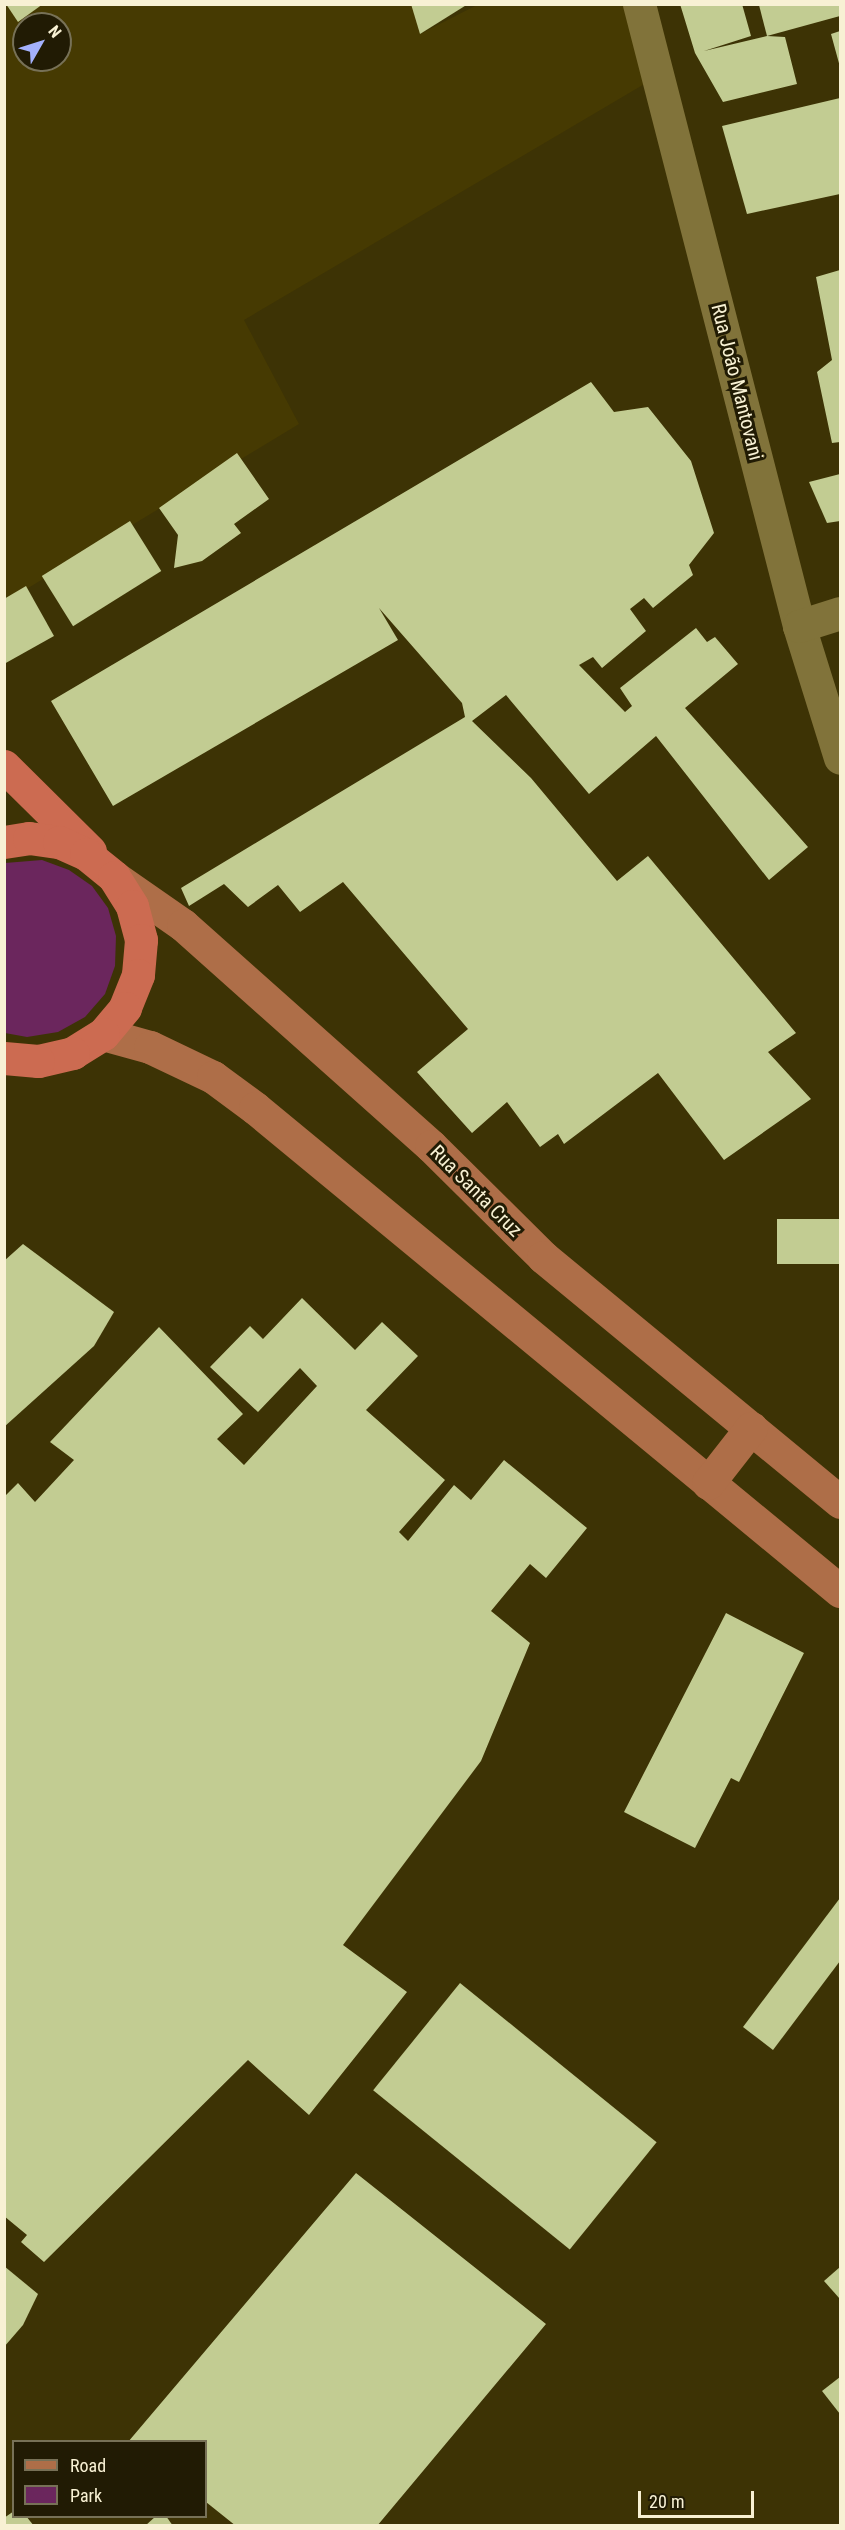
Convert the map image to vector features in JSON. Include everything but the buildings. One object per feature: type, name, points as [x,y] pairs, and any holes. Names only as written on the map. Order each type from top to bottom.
[{"type":"highway","points":[[4,766],[114,877],[132,906],[141,940],[138,975],[125,1008],[103,1034],[73,1053],[38,1061],[4,1058]]},
{"type":"highway","points":[[4,842],[29,838],[58,842],[86,854],[114,877]]},
{"type":"main road","name":"Rua Santa Cruz","points":[[114,877],[183,925],[431,1146],[543,1257],[840,1502]]},
{"type":"main road","points":[[103,1034],[150,1047],[192,1067],[255,1108],[840,1591]]},
{"type":"main road","points":[[708,1483],[751,1428]]},
{"type":"street","name":"Rua João Mantovani","points":[[639,4],[799,626],[840,758]]},
{"type":"street","points":[[799,626],[840,613]]},
{"type":"shaded area","points":[[5,5],[414,5],[420,34],[477,5],[639,5],[658,76],[244,320],[299,424],[5,602]]},
{"type":"green space","points":[[42,860],[69,870],[92,886],[108,908],[116,936],[115,966],[105,994],[85,1017],[58,1032],[27,1037],[5,1033],[5,863]]}]
